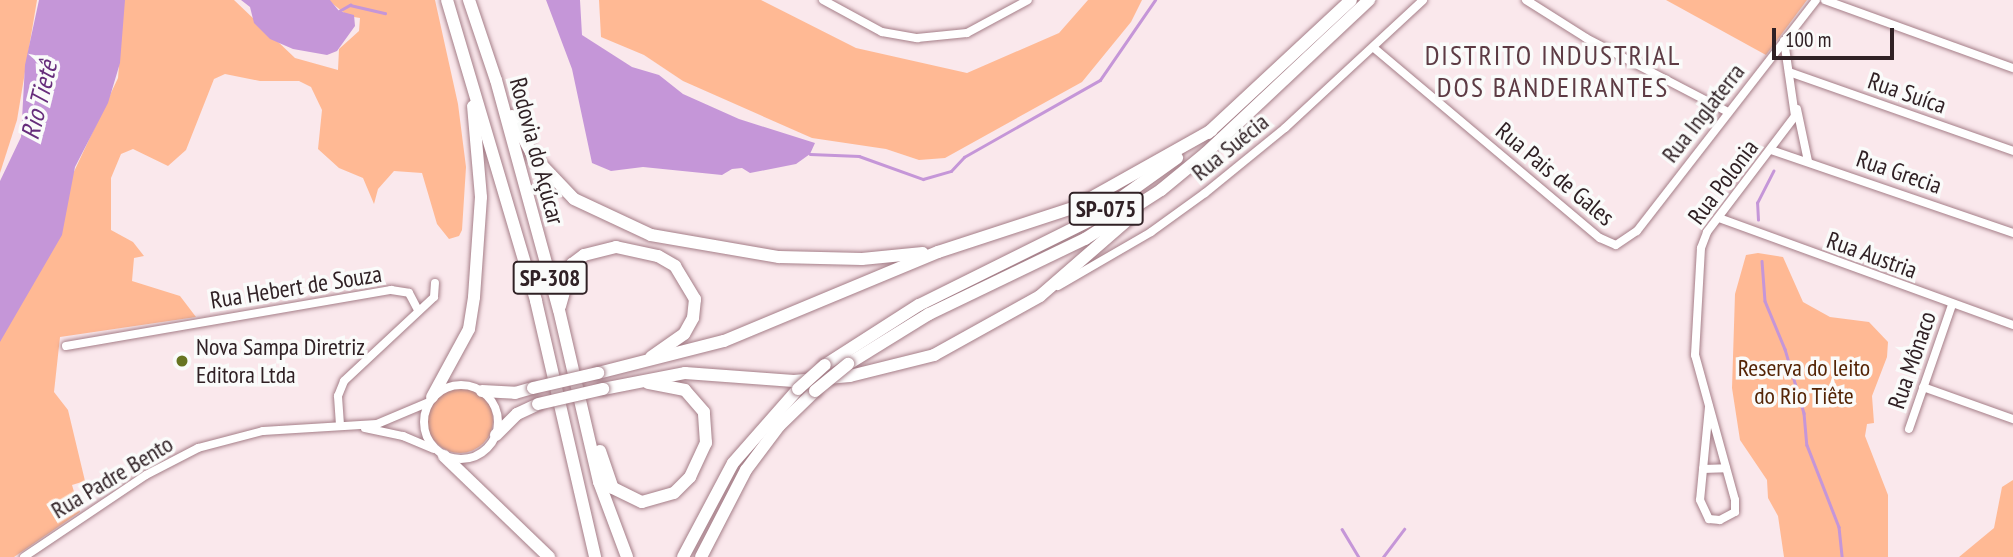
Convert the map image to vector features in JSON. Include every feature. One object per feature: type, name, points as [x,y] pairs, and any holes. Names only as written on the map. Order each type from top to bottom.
[{"type":"highway","name":"Rodovia do Açúcar","points":[[447,0],[466,57],[536,302],[595,557]]},
{"type":"highway","name":"Rodovia do Açúcar","points":[[469,0],[496,80],[559,310],[608,514],[627,557]]},
{"type":"highway","name":"SP-075","points":[[683,557],[733,463],[798,389],[825,365],[919,305],[1090,219],[1142,186],[1212,130],[1351,0]]},
{"type":"highway","name":"SP-075","points":[[701,557],[746,470],[779,426],[815,391],[848,364],[929,314],[1084,239],[1161,190],[1235,127],[1369,0]]},
{"type":"highway","points":[[430,400],[468,329],[474,297],[480,159],[466,57]]},
{"type":"highway","points":[[496,80],[522,136],[552,179],[574,199],[608,219],[698,246],[779,257],[862,259],[938,252]]},
{"type":"highway","points":[[482,391],[515,393],[643,363],[781,320],[938,252],[1073,208],[1212,130]]},
{"type":"highway","points":[[496,435],[517,414],[538,404],[630,382],[685,373],[794,381],[893,368],[972,337],[1040,296],[1161,190]]},
{"type":"highway","points":[[559,310],[572,264],[598,249],[634,248],[675,266],[695,299],[693,318],[684,334],[643,363]]},
{"type":"highway","points":[[585,417],[613,488],[642,502],[674,493],[700,460],[706,443],[704,412],[685,390],[630,382]]},
{"type":"highway","points":[[440,453],[549,557]]},
{"type":"street","points":[[823,0],[882,32],[918,38],[967,33],[1028,0]]},
{"type":"street","name":"Rua Suécia","points":[[1040,296],[1151,232],[1205,193],[1374,48],[1423,0]]},
{"type":"street","points":[[1526,0],[1586,38],[1726,111]]},
{"type":"street","name":"Rua Inglaterra","points":[[1616,245],[1637,231],[1726,111],[1816,0]]},
{"type":"street","points":[[1825,0],[2013,68]]},
{"type":"street","points":[[1784,41],[1808,161]]},
{"type":"street","name":"Rua Pais de Gales","points":[[1374,48],[1600,238],[1616,245]]},
{"type":"street","name":"Rua Suíca","points":[[1789,72],[2013,151]]},
{"type":"street","name":"Rua Polonia","points":[[1703,469],[1703,511],[1720,520],[1735,512],[1726,468],[1695,355],[1701,248],[1719,218],[1771,150],[1797,109]]},
{"type":"street","name":"Rua Grecia","points":[[1771,150],[2013,233]]},
{"type":"street","name":"Rua Austria","points":[[1719,218],[2013,324]]},
{"type":"street","points":[[340,425],[338,396],[344,381],[434,297],[435,283]]},
{"type":"street","name":"Rua Hebert de Souza","points":[[66,346],[391,290],[409,293],[418,310]]},
{"type":"street","name":"Rua Mônaco","points":[[1909,429],[1952,304]]},
{"type":"street","points":[[359,427],[403,436],[440,453],[456,459],[480,454],[496,435],[497,410],[482,391],[450,386],[430,400],[423,427],[440,453]]},
{"type":"street","points":[[1923,387],[2013,419]]},
{"type":"street","name":"Rua Padre Bento","points":[[24,557],[146,475],[198,448],[263,431],[340,425],[359,427],[394,419],[430,400]]},
{"type":"street","points":[[1709,407],[1703,469],[1726,468]]},
{"type":"green space","points":[[0,0],[37,0],[17,120],[0,173]]},
{"type":"green space","points":[[124,0],[234,0],[295,58],[338,70],[339,49],[359,31],[360,18],[348,16],[328,0],[435,0],[458,104],[466,167],[462,230],[459,236],[449,239],[437,224],[422,173],[394,171],[378,189],[374,204],[363,178],[339,168],[318,149],[322,110],[311,87],[299,81],[260,81],[225,74],[214,79],[186,150],[168,166],[133,149],[121,154],[111,178],[111,230],[133,242],[144,256],[134,258],[132,281],[180,296],[196,317],[60,337],[54,392],[68,410],[85,481],[72,485],[80,512],[14,557],[0,557],[0,329],[118,78]]},
{"type":"green space","points":[[599,0],[761,0],[856,48],[967,73],[1059,33],[1088,0],[1142,0],[1131,22],[1082,82],[945,158],[919,160],[886,149],[812,138],[683,81],[644,55],[601,37]]},
{"type":"green space","points":[[1666,0],[1807,0],[1766,55]]},
{"type":"green space","name":"Reserva do leito do Rio Tiête","points":[[1758,253],[1783,257],[1803,302],[1830,317],[1869,322],[1888,342],[1887,357],[1872,396],[1874,423],[1867,424],[1865,436],[1888,495],[1888,557],[1784,557],[1778,516],[1768,498],[1767,480],[1740,440],[1732,388],[1735,294],[1746,255]]},
{"type":"green space","points":[[460,387],[473,390],[483,397],[490,407],[493,420],[490,433],[483,443],[473,450],[460,453],[447,450],[437,443],[430,433],[427,420],[430,407],[437,397],[447,390]]},
{"type":"green space","points":[[2013,480],[2013,557],[1959,557],[1994,528],[2002,487]]},
{"type":"water","name":"Rio Tietê","points":[[39,0],[125,0],[120,63],[108,103],[75,167],[62,235],[0,342],[0,181],[21,137],[25,65]]},
{"type":"water","points":[[241,0],[330,0],[339,11],[354,15],[355,26],[337,51],[327,55],[293,49],[270,39],[254,23],[250,7]]},
{"type":"water","points":[[546,0],[580,0],[582,35],[632,67],[659,75],[683,94],[739,119],[815,143],[810,154],[796,164],[750,173],[742,168],[732,169],[722,175],[643,167],[611,171],[592,163],[572,69]]},
{"type":"waterway","points":[[810,154],[859,156],[923,179],[951,171],[964,157],[1100,80],[1155,0]]},
{"type":"waterway","points":[[339,11],[350,5],[385,13]]},
{"type":"waterway","points":[[1758,220],[1757,203],[1773,171]]},
{"type":"waterway","points":[[1762,261],[1765,301],[1785,349],[1804,413],[1807,445],[1839,527],[1842,557]]},
{"type":"waterway","points":[[1342,529],[1359,557]]},
{"type":"waterway","points":[[1383,557],[1404,529]]},
{"type":"place","name":"Nova Sampa Diretriz Editora Ltda","points":[[182,361]]},
{"type":"district","name":"DISTRITO INDUSTRIAL DOS BANDEIRANTES","points":[[1553,71]]}]
